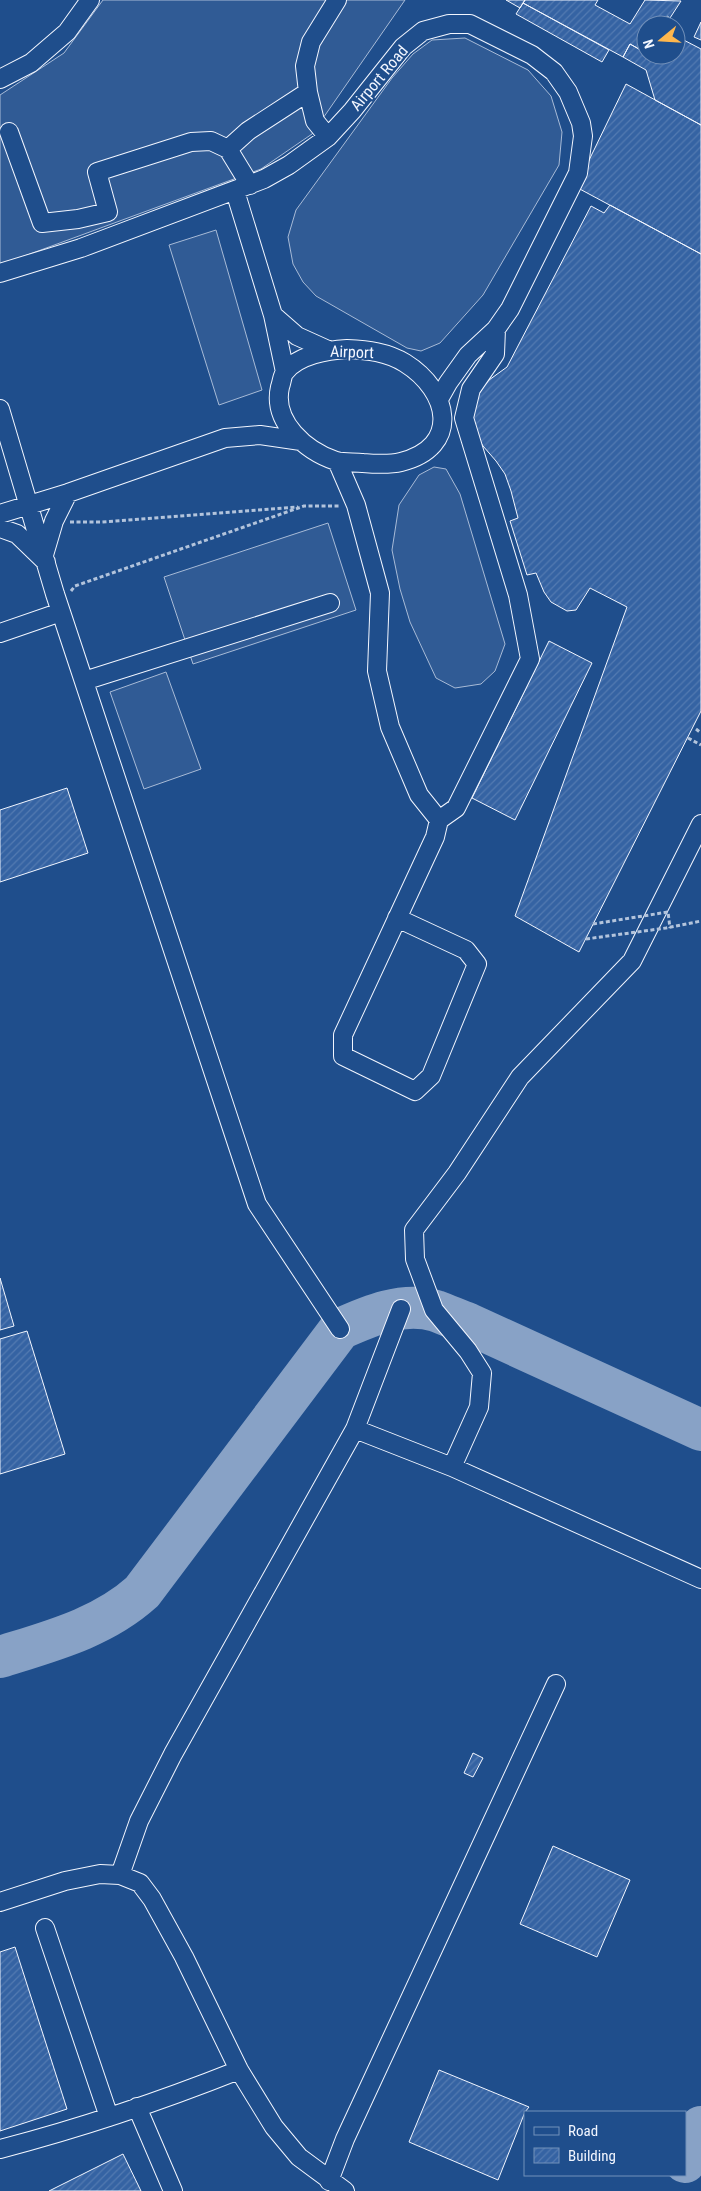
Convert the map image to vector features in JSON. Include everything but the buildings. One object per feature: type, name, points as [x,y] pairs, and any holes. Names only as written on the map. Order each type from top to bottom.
[{"type":"street","points":[[0,79],[31,63],[67,32],[90,0]]},
{"type":"street","points":[[328,137],[314,121],[305,66],[311,42],[337,0]]},
{"type":"street","name":"Airport Road","points":[[0,273],[82,248],[242,188],[289,165],[328,137],[352,111],[403,47],[424,31],[449,24],[470,24],[532,55],[554,72],[568,92],[583,136],[578,173],[523,286],[496,329],[468,355],[448,383],[440,399]]},
{"type":"street","points":[[228,149],[248,131],[308,92]]},
{"type":"street","points":[[10,132],[42,223],[108,212],[97,172],[191,142],[211,142],[228,149],[242,188],[273,315],[284,372],[279,402],[284,420],[301,441],[317,452],[337,461],[373,464],[398,462],[424,453],[433,446],[443,424],[444,412],[440,399]]},
{"type":"street","points":[[273,315],[297,336],[310,344],[328,350]]},
{"type":"street","points":[[397,918],[466,950],[477,964],[431,1076],[415,1091],[343,1056],[343,1035],[397,918],[435,837],[439,820],[456,808],[530,659],[518,595],[464,418],[470,389],[495,354],[496,329]]},
{"type":"street","name":"Airport","points":[[284,372],[299,362],[328,350],[374,351],[404,362],[416,370],[440,399]]},
{"type":"street","points":[[0,409],[61,612],[257,1204],[340,1329]]},
{"type":"street","points":[[0,514],[225,438],[260,434],[301,441]]},
{"type":"street","points":[[337,461],[356,505],[380,593],[376,672],[390,727],[419,795],[439,820]]},
{"type":"street","points":[[45,559],[54,522],[68,492]]},
{"type":"street","points":[[0,528],[17,534],[45,559]]},
{"type":"street","points":[[84,681],[330,603]]},
{"type":"street","points":[[0,634],[61,612]]},
{"type":"street","points":[[452,1467],[479,1407],[482,1373],[468,1351],[434,1310],[414,1258],[414,1230],[457,1173],[520,1077],[632,961],[701,824]]},
{"type":"street","points":[[120,1875],[139,1821],[173,1754],[355,1429],[401,1309]]},
{"type":"street","points":[[355,1429],[452,1467],[701,1579]]},
{"type":"street","points":[[330,2181],[345,2139],[556,1684]]},
{"type":"street","points":[[0,1902],[65,1881],[100,1874],[120,1875],[140,1883],[152,1899],[184,1957],[239,2070],[274,2127],[298,2157],[345,2191]]},
{"type":"street","points":[[45,1928],[109,2117]]},
{"type":"street","points":[[0,2149],[109,2117],[180,2093],[239,2070]]},
{"type":"street","points":[[137,2107],[173,2191]]},
{"type":"path","points":[[54,522],[102,522],[304,506],[356,505]]},
{"type":"path","points":[[61,612],[65,598],[76,586],[304,506]]},
{"type":"path","points":[[696,729],[701,733]]},
{"type":"path","points":[[688,738],[701,745]]},
{"type":"path","points":[[593,924],[668,912],[670,928]]},
{"type":"path","points":[[586,939],[670,928],[701,921]]},
{"type":"shaded area","points":[[103,0],[405,0],[312,134],[261,169],[0,265],[0,95],[64,53]]},
{"type":"shaded area","points":[[465,38],[528,70],[551,96],[562,132],[559,165],[483,295],[440,343],[421,351],[407,348],[316,296],[303,282],[293,264],[288,237],[296,210],[392,78],[413,54],[432,40]]},
{"type":"shaded area","points":[[216,230],[262,390],[219,405],[169,245]]},
{"type":"shaded area","points":[[434,467],[446,469],[460,494],[505,644],[495,671],[481,684],[455,688],[436,678],[410,622],[400,589],[392,550],[399,505],[419,475]]},
{"type":"shaded area","points":[[328,523],[356,610],[193,664],[164,577]]},
{"type":"shaded area","points":[[166,672],[201,769],[144,789],[110,692]]},
{"type":"taxiway","points":[[0,1657],[57,1639],[93,1624],[127,1604],[142,1592],[340,1329],[386,1311],[411,1308],[424,1308],[436,1311],[469,1324],[701,1430]]},
{"type":"taxiway","points":[[686,2160],[701,2127]]}]
